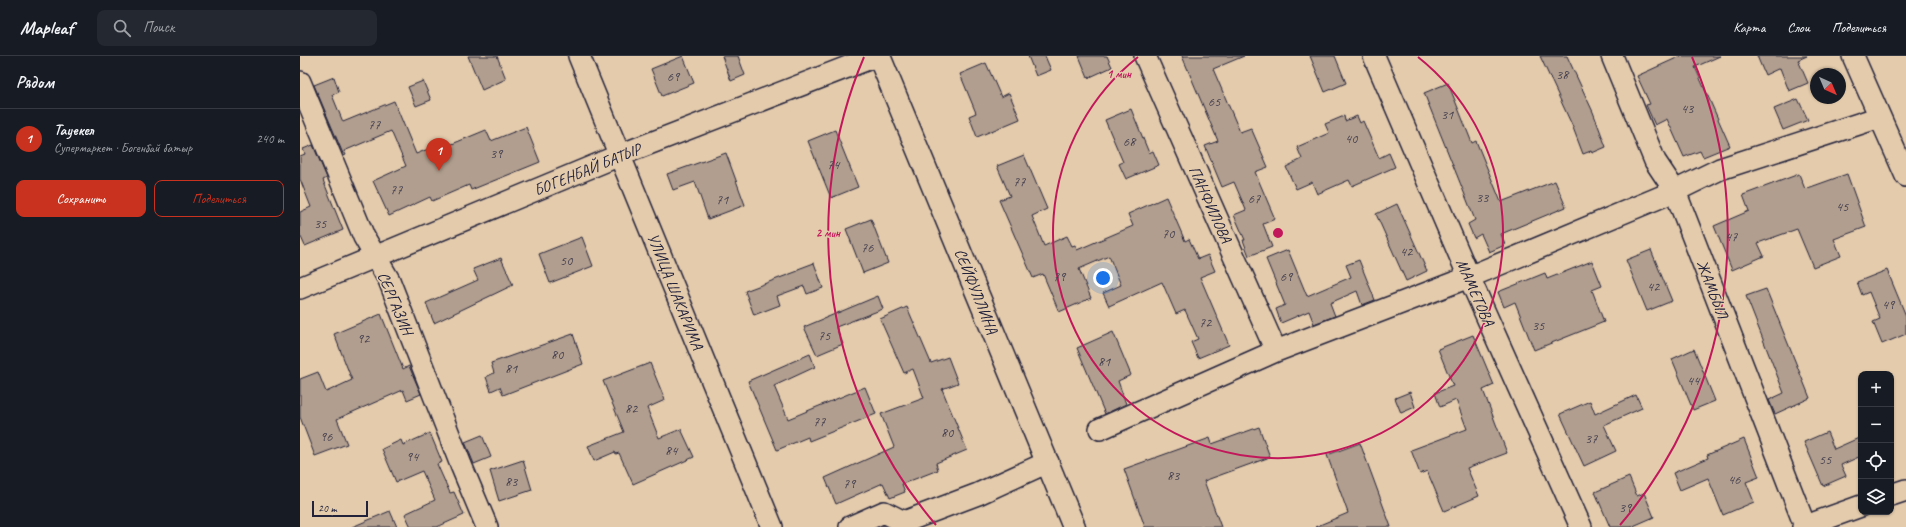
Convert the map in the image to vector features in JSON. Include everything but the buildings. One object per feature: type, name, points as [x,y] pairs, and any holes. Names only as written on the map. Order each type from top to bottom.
[{"type":"main road","name":"СЕЙФУЛЛИНА","points":[[878,56],[1074,527]]},
{"type":"street","name":"УЛИЦА ШАКАРИМА","points":[[579,56],[772,527]]},
{"type":"street","name":"БОГЕНБАЙ БАТЫР","points":[[300,288],[620,155],[878,56]]},
{"type":"street","name":"ПАНФИЛОВА","points":[[1145,56],[1276,351]]},
{"type":"street","name":"МАМЕТОВА","points":[[1374,56],[1469,277],[1581,527]]},
{"type":"street","name":"ЖАМБЫЛ","points":[[1612,56],[1655,161],[1675,191],[1804,527]]},
{"type":"street","points":[[1853,56],[1906,176]]},
{"type":"street","name":"СЕРГАЗИН","points":[[300,82],[364,237],[389,280],[461,466],[487,527]]},
{"type":"street","points":[[1100,429],[1276,351],[1469,277],[1675,191],[1720,169],[1880,116]]},
{"type":"street","points":[[850,527],[884,512],[904,522],[978,494],[1048,462]]},
{"type":"street","points":[[1894,494],[1906,490]]},
{"type":"street","points":[[1804,527],[1858,507]]},
{"type":"place","name":"Тауекел","points":[[439,171]]}]
